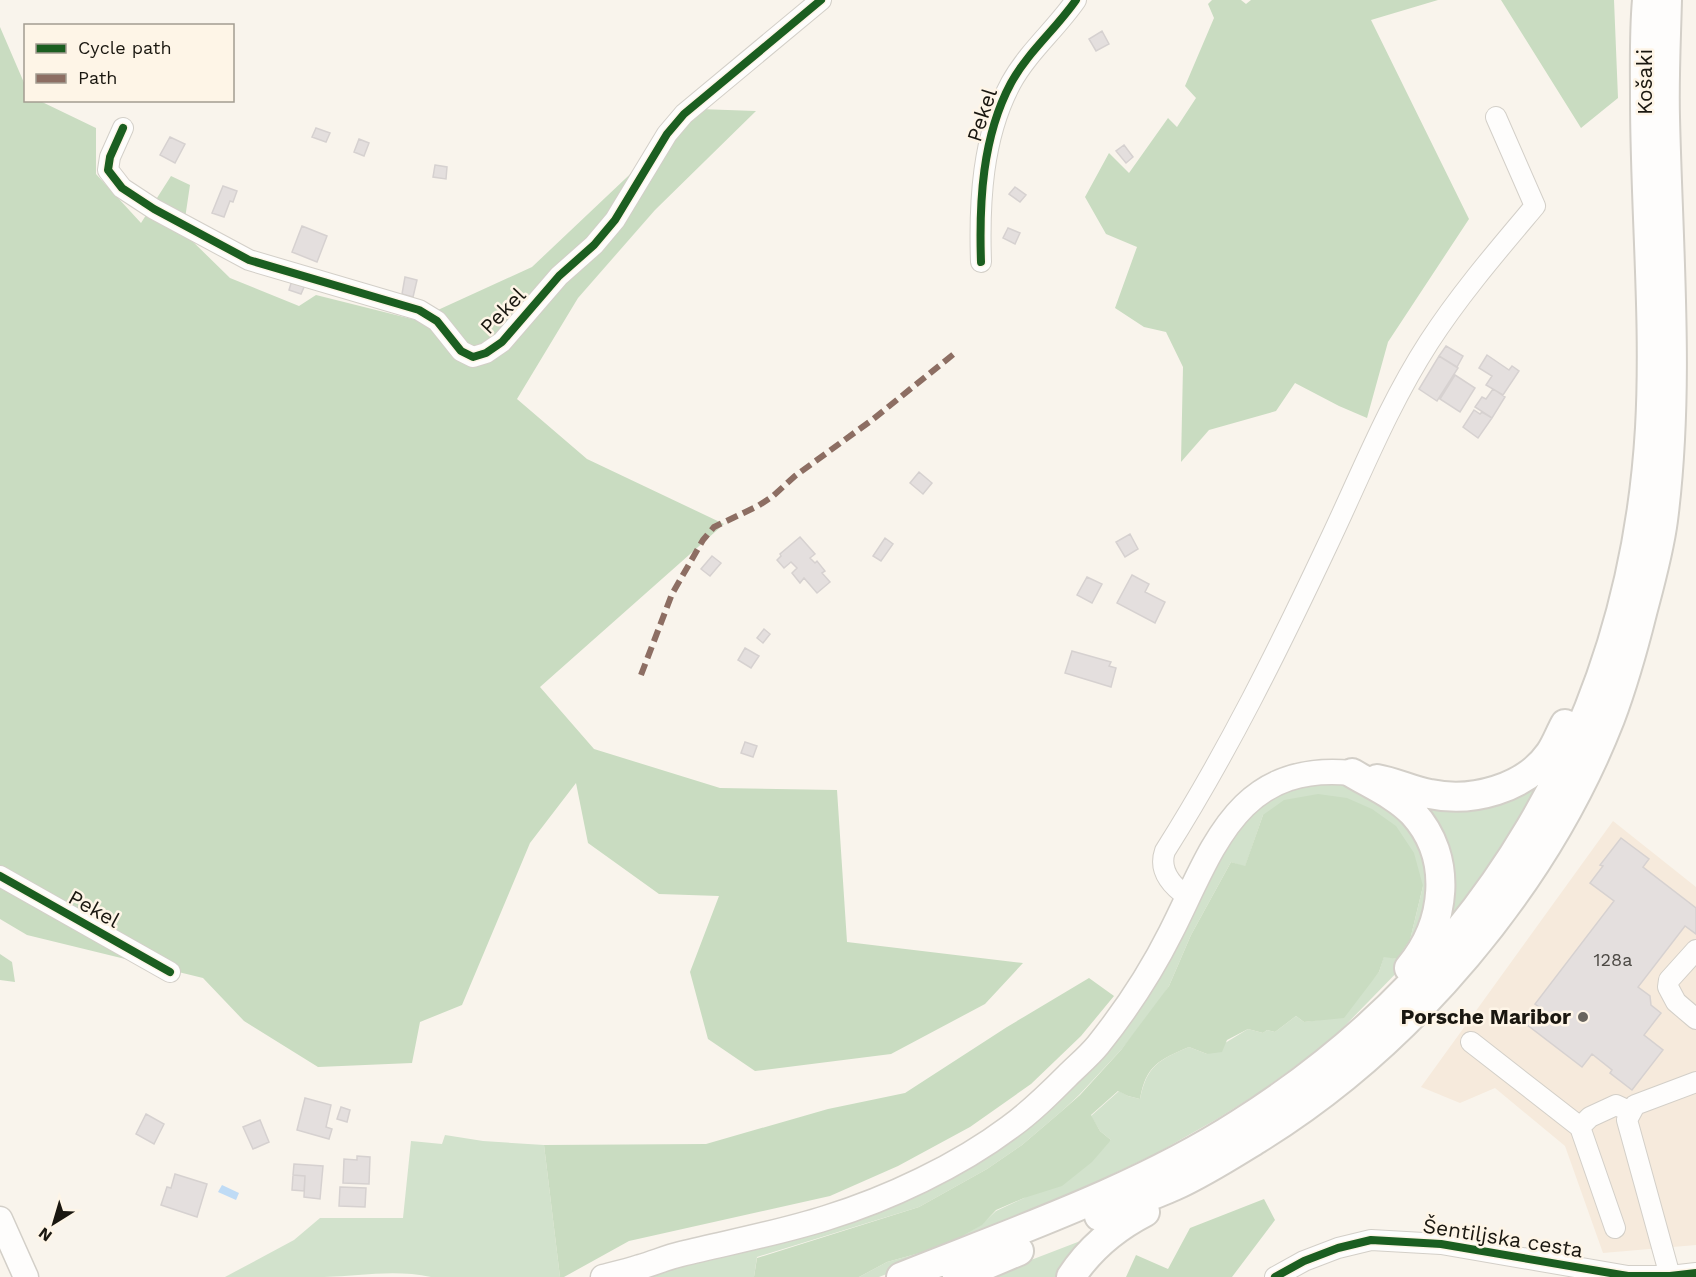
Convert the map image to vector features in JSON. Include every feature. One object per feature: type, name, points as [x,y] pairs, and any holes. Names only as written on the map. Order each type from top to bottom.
[{"type":"highway","name":"Košaki","points":[[1176,1185],[1268,1132],[1358,1066],[1437,991],[1496,918],[1547,844],[1579,787],[1610,719],[1631,657],[1649,589],[1663,522],[1670,429],[1672,347],[1664,112],[1656,6]]},
{"type":"highway","name":"Košaki","points":[[1617,630],[1629,582],[1650,430],[1651,344],[1645,143],[1656,6]]},
{"type":"highway","points":[[1352,773],[1384,780],[1431,795],[1465,796],[1499,790],[1520,780],[1550,753],[1617,630]]},
{"type":"highway","points":[[902,1277],[1009,1234],[1160,1168],[1236,1126],[1291,1090],[1328,1062],[1385,1012],[1452,941],[1529,833],[1560,775],[1617,630]]},
{"type":"highway","points":[[1328,1062],[1411,966],[1426,944],[1438,916],[1441,892],[1439,858],[1425,830],[1412,812],[1352,773]]},
{"type":"highway","points":[[957,1277],[1107,1212],[1176,1185]]},
{"type":"highway","points":[[1071,1277],[1081,1262],[1104,1237],[1155,1206],[1176,1185]]},
{"type":"main road","points":[[603,1277],[630,1273],[679,1254],[736,1242],[826,1218],[866,1204],[931,1175],[1010,1127],[1045,1098],[1102,1040],[1144,981],[1212,847],[1230,821],[1250,799],[1274,784],[1295,776],[1329,771],[1352,773]]},
{"type":"main road","points":[[0,1220],[26,1277]]},
{"type":"street","name":"Pekel","points":[[123,128],[110,158],[108,170],[122,188],[154,209],[249,260],[419,310],[437,321],[460,351],[473,357],[486,353],[502,342],[559,276],[594,245],[615,220],[667,134],[684,114],[821,0]]},
{"type":"street","name":"Pekel","points":[[981,262],[980,220],[983,178],[989,148],[1003,103],[1011,83],[1024,63],[1076,0]]},
{"type":"street","points":[[1188,897],[1177,890],[1164,871],[1162,860],[1165,851],[1216,768],[1267,671],[1381,425],[1429,342],[1482,270],[1535,206],[1496,117]]},
{"type":"street","name":"Pekel","points":[[0,876],[170,972]]},
{"type":"street","points":[[1696,950],[1669,980],[1668,987],[1676,1002],[1696,1019]]},
{"type":"street","points":[[1471,1042],[1581,1127],[1615,1228]]},
{"type":"street","points":[[1670,1276],[1627,1120],[1635,1105],[1696,1082]]},
{"type":"street","points":[[1581,1127],[1590,1117],[1616,1105],[1631,1112]]},
{"type":"street","name":"Šentiljska cesta","points":[[1275,1277],[1338,1248],[1371,1240],[1441,1244],[1628,1276],[1670,1276],[1696,1273]]},
{"type":"shaded area","points":[[1613,821],[1696,887],[1696,1245],[1603,1253],[1565,1146],[1495,1088],[1460,1103],[1421,1087]]},
{"type":"green space","points":[[1212,0],[1241,0],[1246,4],[1251,0],[1438,0],[1371,20],[1469,219],[1388,342],[1367,418],[1295,383],[1276,411],[1209,430],[1181,462],[1183,367],[1166,332],[1144,327],[1115,308],[1137,247],[1106,234],[1085,197],[1109,153],[1129,173],[1168,118],[1177,127],[1196,98],[1185,86],[1214,18],[1208,4]]},
{"type":"green space","points":[[1501,0],[1614,0],[1618,98],[1581,128]]},
{"type":"green space","points":[[0,27],[24,83],[24,102],[42,102],[96,128],[96,174],[141,223],[171,176],[190,185],[183,232],[230,278],[299,306],[316,295],[416,320],[532,267],[699,109],[756,111],[655,210],[578,298],[517,399],[587,459],[724,524],[540,687],[594,749],[720,788],[837,790],[847,942],[1023,963],[985,1004],[891,1054],[755,1071],[708,1039],[690,972],[719,896],[659,894],[588,843],[576,783],[530,843],[462,1005],[420,1022],[412,1063],[318,1067],[244,1021],[203,978],[27,935],[0,919]]},
{"type":"green space","points":[[1549,762],[1526,813],[1437,942],[1448,893],[1394,788],[1442,801]]},
{"type":"green space","points":[[1335,782],[1364,789],[1412,822],[1436,891],[1408,961],[1331,1040],[1260,1092],[1157,1153],[1035,1211],[965,1243],[879,1277],[859,1277],[887,1262],[945,1246],[981,1225],[996,1211],[1024,1198],[1111,1140],[1100,1131],[1091,1116],[1119,1091],[1140,1099],[1146,1078],[1162,1060],[1189,1047],[1207,1054],[1248,1029],[1263,1033],[1267,1030],[1275,1032],[1296,1016],[1304,1022],[1319,1020],[1372,980],[1379,972],[1384,956],[1397,959],[1410,940],[1423,886],[1263,815],[1245,867],[1231,862],[1191,935],[1169,986],[1155,1008],[1121,1050],[1079,1095],[1022,1145],[987,1169],[919,1207],[757,1257],[754,1277],[643,1277],[731,1252],[1036,1118],[1230,835],[1273,795],[1301,785]]},
{"type":"green space","points":[[1318,794],[1347,798],[1372,809],[1396,826],[1414,853],[1423,886],[1410,940],[1397,959],[1384,957],[1379,972],[1344,1018],[1304,1022],[1296,1016],[1275,1032],[1267,1030],[1263,1033],[1248,1029],[1227,1040],[1222,1052],[1207,1054],[1189,1047],[1162,1060],[1146,1078],[1140,1099],[1118,1091],[1091,1115],[1100,1131],[1111,1140],[1092,1162],[1062,1186],[996,1210],[982,1225],[945,1246],[887,1262],[859,1277],[754,1277],[757,1258],[919,1207],[987,1169],[1022,1145],[1063,1110],[1121,1050],[1169,986],[1191,935],[1231,862],[1245,866],[1263,815],[1284,800]]},
{"type":"green space","points":[[0,954],[12,962],[15,982],[0,980]]},
{"type":"green space","points":[[1089,978],[1114,996],[1081,1036],[1031,1084],[970,1127],[898,1166],[830,1196],[629,1241],[564,1277],[560,1277],[544,1145],[706,1144],[828,1109],[905,1093],[1007,1027]]},
{"type":"green space","points":[[445,1135],[483,1141],[544,1145],[560,1277],[431,1277],[391,1273],[324,1277],[225,1277],[294,1240],[320,1218],[403,1218],[411,1141],[442,1144]]},
{"type":"green space","points":[[1264,1199],[1275,1220],[1232,1277],[1126,1277],[1136,1255],[1168,1269],[1190,1228]]},
{"type":"green space","points":[[1096,1235],[1065,1277],[988,1277],[997,1273]]},
{"type":"water","points":[[222,1185],[239,1193],[236,1200],[218,1192]]},
{"type":"building","points":[[1102,31],[1109,44],[1096,51],[1089,39]]},
{"type":"building","points":[[316,128],[330,133],[326,142],[312,137]]},
{"type":"building","points":[[170,137],[185,144],[175,163],[160,155]]},
{"type":"building","points":[[359,139],[369,143],[364,156],[354,152]]},
{"type":"building","points":[[1124,145],[1133,157],[1126,163],[1116,151]]},
{"type":"building","points":[[435,165],[447,167],[446,179],[433,177]]},
{"type":"building","points":[[223,186],[237,191],[224,217],[212,213]]},
{"type":"building","points":[[1015,187],[1026,195],[1020,202],[1009,194]]},
{"type":"building","points":[[302,226],[327,236],[317,262],[292,252]]},
{"type":"building","points":[[1008,228],[1020,233],[1015,244],[1003,238]]},
{"type":"building","points":[[405,277],[417,280],[413,297],[402,294]]},
{"type":"building","points":[[292,280],[305,285],[301,294],[289,290]]},
{"type":"building","points":[[1446,346],[1463,356],[1457,367],[1439,356]]},
{"type":"building","points":[[1487,355],[1509,370],[1512,366],[1519,371],[1503,395],[1486,385],[1492,376],[1479,368]]},
{"type":"building","points":[[1439,356],[1458,368],[1437,401],[1419,389]]},
{"type":"building","points":[[1455,375],[1475,388],[1460,412],[1440,399]]},
{"type":"building","points":[[1493,389],[1505,397],[1492,418],[1475,407],[1482,397],[1486,399]]},
{"type":"building","points":[[1474,410],[1492,418],[1478,438],[1463,427]]},
{"type":"building","points":[[919,472],[932,483],[923,494],[910,483]]},
{"type":"building","points":[[1130,534],[1138,549],[1125,557],[1116,542]]},
{"type":"building","points":[[800,537],[815,554],[810,558],[815,563],[817,561],[825,571],[822,573],[830,582],[817,593],[804,578],[800,583],[792,573],[797,568],[791,562],[784,568],[777,560],[780,554]]},
{"type":"building","points":[[885,538],[893,544],[881,561],[873,556]]},
{"type":"building","points":[[712,556],[721,563],[710,576],[701,569]]},
{"type":"building","points":[[1132,575],[1149,584],[1145,592],[1165,602],[1155,623],[1117,603]]},
{"type":"building","points":[[1087,577],[1102,584],[1092,603],[1077,595]]},
{"type":"building","points":[[764,629],[770,634],[763,643],[757,638]]},
{"type":"building","points":[[745,648],[759,656],[751,668],[738,660]]},
{"type":"building","points":[[1072,651],[1111,662],[1109,666],[1116,668],[1111,687],[1065,673]]},
{"type":"building","points":[[745,742],[757,746],[753,757],[741,753]]},
{"type":"building","points":[[1621,838],[1649,859],[1643,867],[1696,908],[1696,934],[1685,926],[1638,987],[1650,996],[1651,1005],[1661,1013],[1644,1035],[1663,1050],[1632,1090],[1610,1073],[1612,1070],[1592,1054],[1582,1067],[1526,1024],[1539,1007],[1535,1004],[1614,901],[1590,883],[1603,866],[1600,865]]},
{"type":"building","points":[[305,1098],[331,1105],[326,1127],[332,1129],[329,1139],[297,1130]]},
{"type":"building","points":[[341,1107],[350,1110],[347,1122],[337,1119]]},
{"type":"building","points":[[146,1114],[164,1124],[154,1144],[136,1134]]},
{"type":"building","points":[[260,1120],[269,1142],[253,1149],[243,1127]]},
{"type":"building","points":[[357,1156],[370,1157],[369,1184],[343,1183],[344,1159],[357,1160]]},
{"type":"building","points":[[294,1164],[323,1166],[320,1199],[304,1197],[305,1176],[293,1175]]},
{"type":"building","points":[[175,1174],[207,1184],[197,1217],[161,1205],[167,1187],[171,1188]]},
{"type":"building","points":[[293,1175],[305,1176],[304,1191],[292,1190]]},
{"type":"building","points":[[340,1187],[366,1188],[365,1207],[339,1206]]},
{"type":"marked path","points":[[641,675],[672,594],[703,540],[714,527],[758,506],[773,496],[795,476],[872,420],[955,353]]},
{"type":"cycle path","points":[[123,128],[110,157],[108,170],[122,188],[154,209],[249,260],[419,310],[437,321],[461,351],[473,357],[486,353],[502,342],[559,276],[594,245],[615,220],[667,134],[684,114],[821,0]]},
{"type":"cycle path","points":[[981,262],[984,171],[1001,104],[1018,72],[1076,0]]},
{"type":"cycle path","points":[[0,876],[170,972]]},
{"type":"cycle path","points":[[1275,1277],[1304,1261],[1338,1248],[1371,1240],[1441,1244],[1628,1276],[1670,1276],[1696,1273]]},
{"type":"place","name":"Porsche Maribor","points":[[1583,1017]]}]
